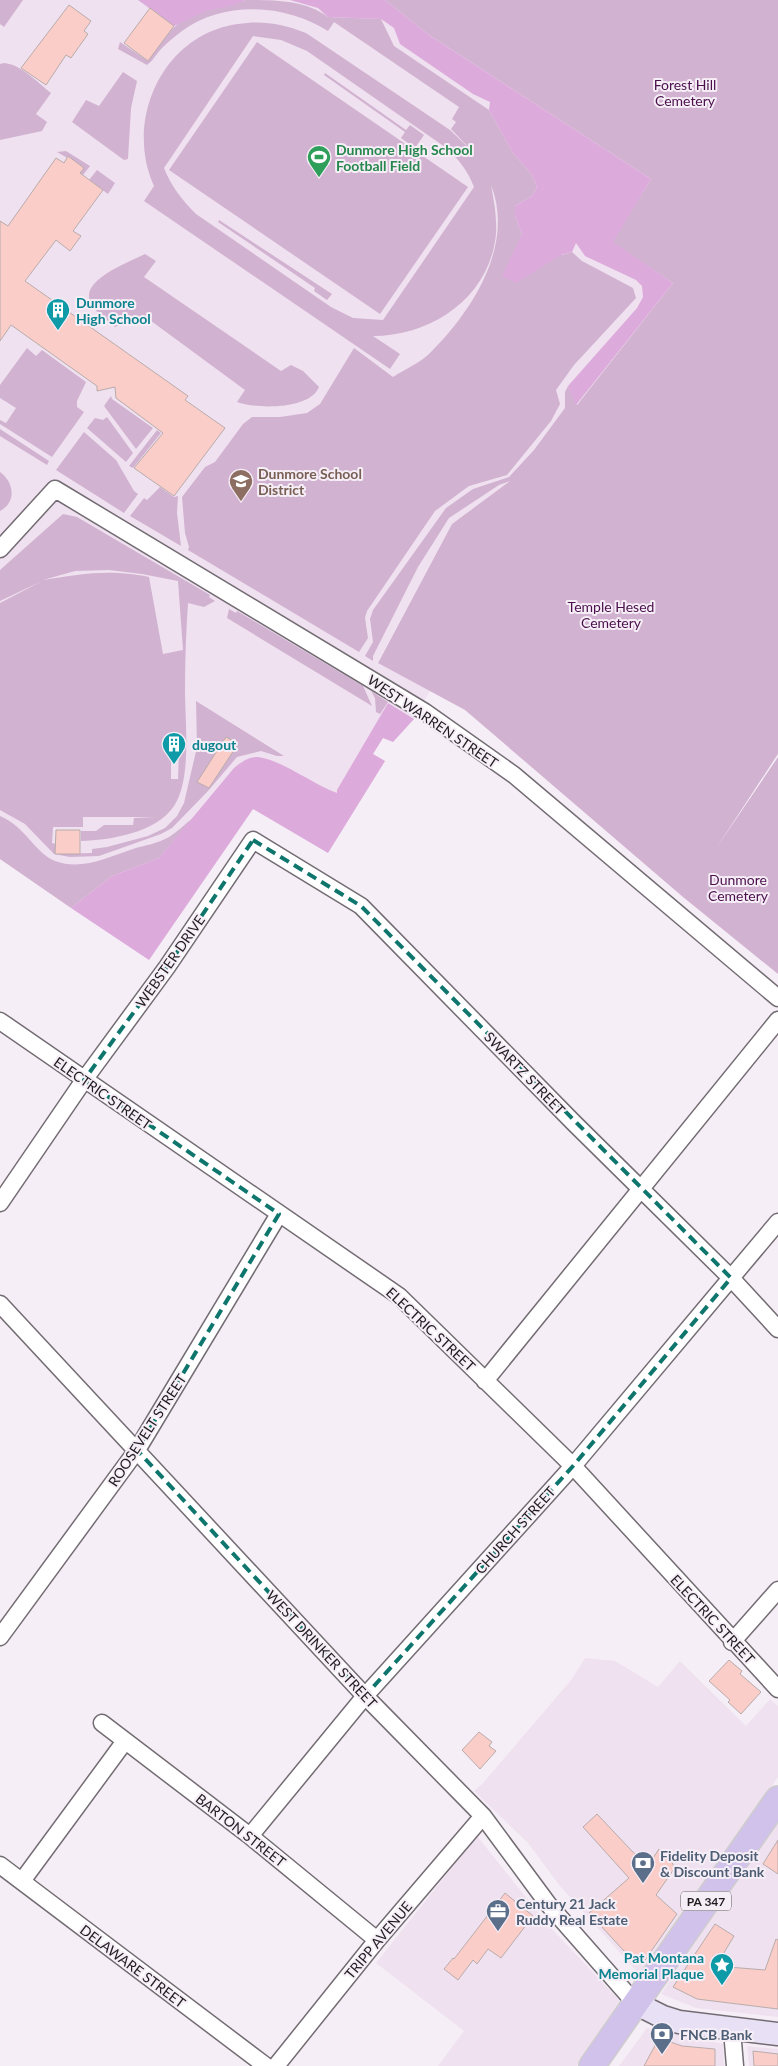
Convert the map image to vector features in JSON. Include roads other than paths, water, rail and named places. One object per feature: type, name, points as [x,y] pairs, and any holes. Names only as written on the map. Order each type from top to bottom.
[{"type":"main road","name":"PA 347","points":[[592,2066],[778,1799]]},
{"type":"main road","points":[[635,2003],[663,2017],[679,2022],[732,2030],[778,2034]]},
{"type":"street","name":"WEST WARREN STREET","points":[[0,549],[55,489],[425,712],[514,775],[778,998]]},
{"type":"street","name":"WEBSTER DRIVE","points":[[0,1203],[84,1080],[168,967],[253,840]]},
{"type":"street","name":"SWARTZ STREET","points":[[253,840],[361,906],[640,1189],[731,1278],[778,1329]]},
{"type":"street","points":[[485,1381],[778,1020]]},
{"type":"street","name":"ELECTRIC STREET","points":[[0,1021],[399,1296],[573,1466],[732,1642],[778,1689]]},
{"type":"street","name":"ROOSEVELT STREET","points":[[0,1637],[137,1450],[279,1214]]},
{"type":"street","name":"CHURCH STREET","points":[[250,1836],[365,1696],[573,1466],[778,1222]]},
{"type":"street","name":"WEST DRINKER STREET","points":[[0,1304],[365,1696],[483,1816],[548,1904],[635,2003]]},
{"type":"street","points":[[732,1642],[778,1590]]},
{"type":"street","name":"BARTON STREET","points":[[102,1723],[250,1836],[377,1940]]},
{"type":"street","points":[[22,1881],[125,1741]]},
{"type":"street","name":"TRIPP AVENUE","points":[[276,2066],[377,1940],[483,1816]]},
{"type":"street","name":"DELAWARE STREET","points":[[0,1865],[266,2066]]},
{"type":"street","points":[[732,2030],[735,2066]]},
{"type":"place","name":"Dunmore High School Football Field","points":[[319,178]]},
{"type":"place","name":"Dunmore High School","points":[[58,331]]},
{"type":"place","name":"Dunmore School District","points":[[241,502]]},
{"type":"place","name":"dugout","points":[[174,765]]},
{"type":"place","name":"Fidelity Deposit & Discount Bank","points":[[643,1884]]},
{"type":"place","name":"Century 21 Jack Ruddy Real Estate","points":[[498,1932]]},
{"type":"place","name":"Pat Montana Memorial Plaque","points":[[722,1986]]},
{"type":"place","name":"FNCB Bank","points":[[662,2055]]},
{"type":"park label","name":"Forest Hill Cemetery","points":[[685,92]]},
{"type":"park label","name":"Temple Hesed Cemetery","points":[[611,614]]},
{"type":"park label","name":"Dunmore Cemetery","points":[[738,888]]}]
